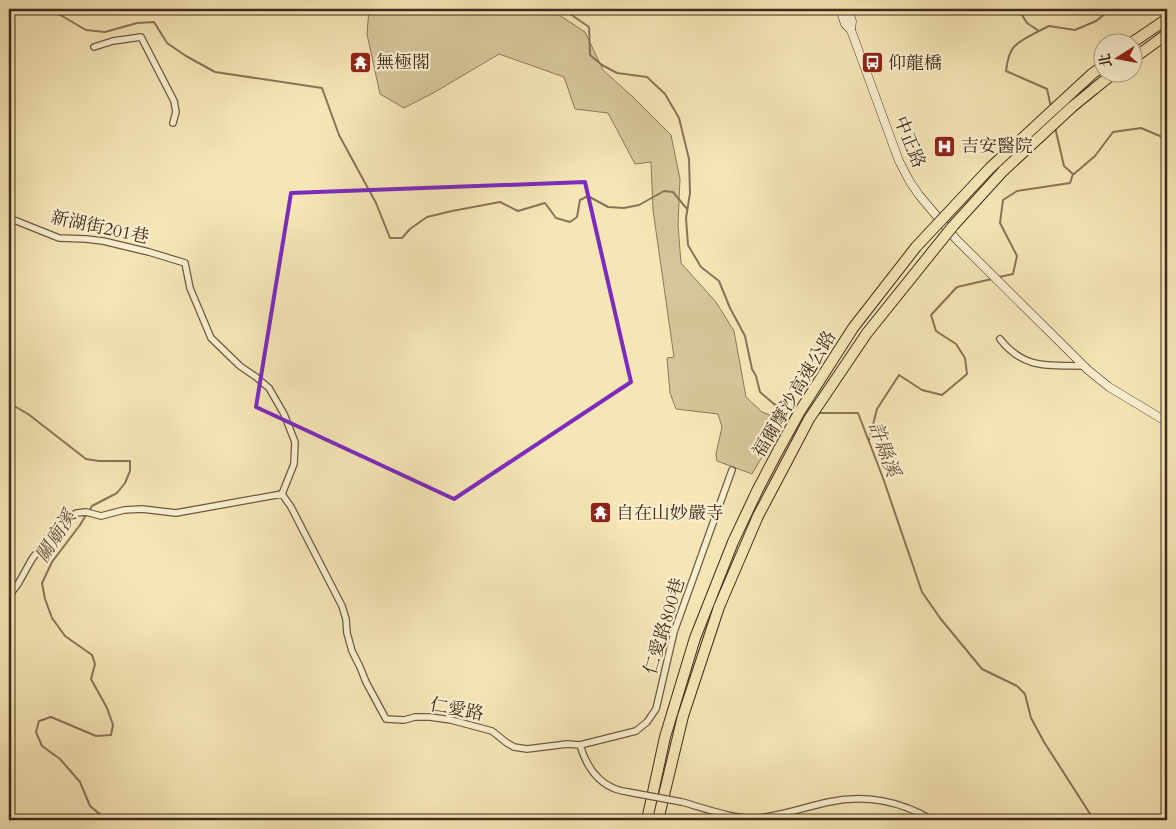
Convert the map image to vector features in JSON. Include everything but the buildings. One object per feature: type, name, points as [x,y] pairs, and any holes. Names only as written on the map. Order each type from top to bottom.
[{"type":"highway","points":[[1144,35],[1167,19]]},
{"type":"highway","points":[[1144,51],[1167,34]]},
{"type":"highway","name":"福爾摩沙高速公路","points":[[647,820],[665,737],[695,638],[733,542],[778,449],[800,411],[853,328],[916,247],[990,168],[1094,72]]},
{"type":"highway","name":"福爾摩沙高速公路","points":[[658,820],[683,716],[719,607],[758,516],[809,419],[867,333],[953,226],[1003,171],[1072,107],[1103,82]]},
{"type":"main road","name":"中正路","points":[[840,9],[845,24],[851,30],[895,150],[904,171],[918,195],[968,250],[1084,366]]},
{"type":"main road","name":"中正路","points":[[847,9],[852,21],[851,30]]},
{"type":"main road","points":[[1084,366],[1109,388],[1167,422]]},
{"type":"street","points":[[94,46],[141,37],[174,101],[176,112],[173,123]]},
{"type":"street","name":"新湖街201巷","points":[[9,218],[59,238],[103,241],[185,263],[190,288],[211,338],[240,366],[269,388],[284,414],[295,442],[294,464],[282,494]]},
{"type":"street","points":[[1000,339],[1009,350],[1025,360],[1040,365],[1084,366]]},
{"type":"street","name":"仁愛路800巷","points":[[580,744],[636,731],[648,722],[656,709],[674,632],[732,470]]},
{"type":"street","points":[[9,594],[18,584],[32,559],[50,535],[66,518],[77,513],[86,512],[101,516],[124,510],[142,509],[176,513],[282,494]]},
{"type":"street","name":"仁愛路","points":[[282,494],[291,507],[342,606],[352,651],[386,719],[404,720],[415,717],[430,717],[452,720],[492,731],[506,743],[514,747],[526,749],[580,744]]},
{"type":"street","points":[[580,744],[583,756],[589,767],[598,778],[612,788],[682,802],[738,817],[756,818],[786,813],[829,802],[868,799],[900,804],[932,820]]},
{"type":"highlighted area","points":[[585,182],[631,382],[454,499],[256,407],[291,193]]},
{"type":"shaded area","points":[[369,9],[467,9],[473,12],[503,13],[550,9],[585,32],[603,70],[671,135],[680,179],[678,225],[681,263],[716,302],[734,331],[746,397],[762,412],[784,420],[752,474],[717,461],[716,454],[722,427],[718,414],[676,409],[670,393],[667,358],[674,357],[653,210],[651,162],[635,164],[608,113],[575,109],[564,77],[499,54],[404,108],[380,94],[367,34]]},
{"type":"waterway","points":[[50,9],[86,30],[105,32],[137,23],[154,22],[167,43],[215,72],[322,88],[339,135],[376,203],[390,238],[402,238],[410,229],[427,217],[500,202],[518,211],[545,203],[556,218],[570,222],[577,217],[580,200],[588,196],[608,207],[624,208],[639,205],[664,191],[673,192],[687,209]]},
{"type":"waterway","name":"許縣溪","points":[[563,9],[589,27],[590,55],[602,65],[617,73],[647,77],[665,94],[679,118],[689,159],[690,193],[686,218],[688,245],[701,267],[719,281],[730,308],[745,336],[752,369],[760,392],[774,404],[794,413]]},
{"type":"waterway","points":[[1023,9],[1022,15],[1027,23],[1039,31],[1015,45],[1009,55],[1006,71],[1047,89],[1051,107]]},
{"type":"waterway","points":[[1039,31],[1049,26],[1075,30],[1096,21],[1111,9]]},
{"type":"waterway","points":[[999,277],[1013,274],[1017,256],[1000,223],[1003,200],[1017,191],[1070,183],[1073,174],[1064,166],[1055,127]]},
{"type":"waterway","points":[[1074,174],[1095,156],[1113,132],[1141,128],[1167,139]]},
{"type":"waterway","points":[[869,440],[877,409],[899,375],[922,390],[942,395],[967,374],[965,358],[956,344],[936,331],[931,315],[957,287],[992,279]]},
{"type":"waterway","name":"關廟溪","points":[[9,403],[28,414],[86,459],[130,461],[130,471],[125,483],[117,493],[92,506],[89,511]]},
{"type":"waterway","name":"許縣溪","points":[[818,413],[858,413],[883,478],[922,592],[940,618],[982,669],[1017,686],[1025,694],[1031,718],[1044,742],[1094,820]]},
{"type":"waterway","name":"關廟溪","points":[[86,515],[52,562],[42,583],[45,599],[52,618],[65,636],[92,655],[95,664],[91,679],[107,708],[113,725],[111,735],[96,736],[51,717],[39,721],[36,732],[42,746],[60,759],[80,782],[90,806],[107,820]]},
{"type":"place","name":"無極閣","points":[[360,62]]},
{"type":"place","name":"仰龍橋","points":[[872,63]]},
{"type":"place","name":"吉安醫院","points":[[945,146]]},
{"type":"place","name":"自在山妙嚴寺","points":[[600,513]]}]
